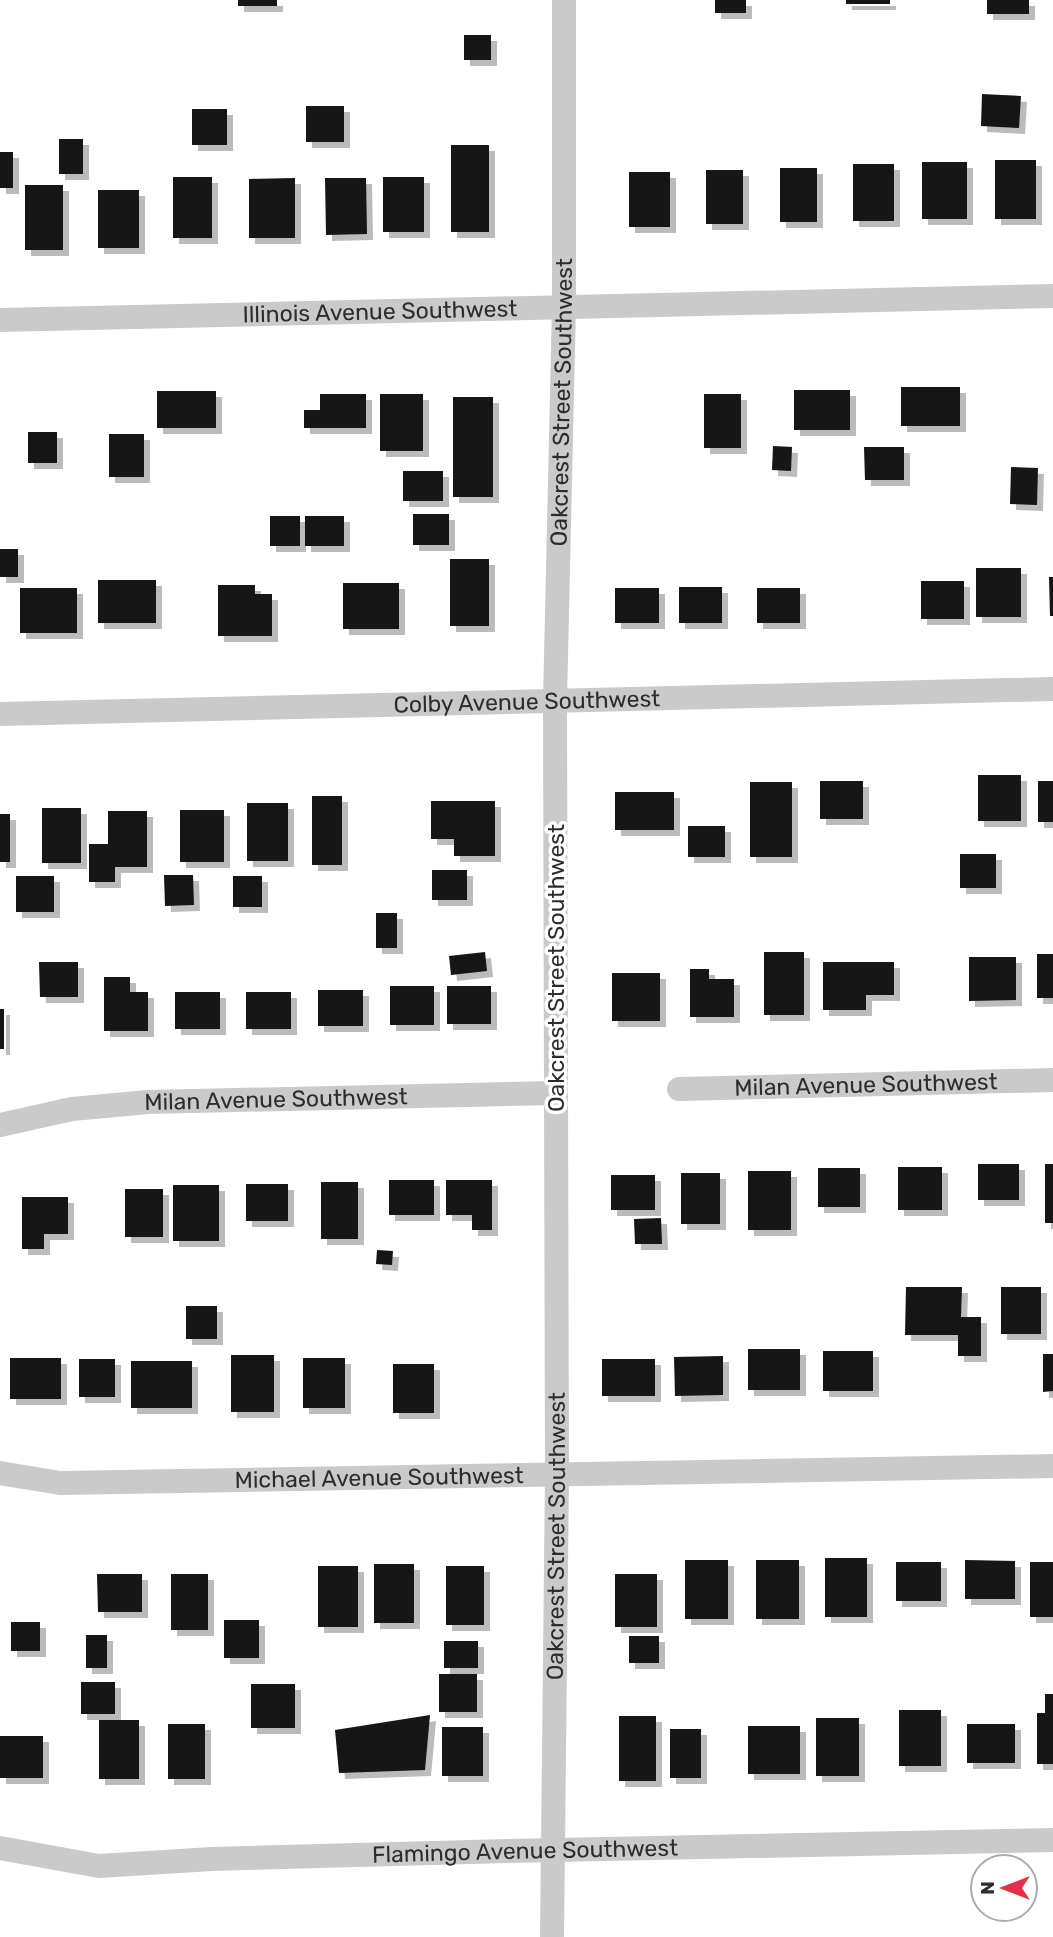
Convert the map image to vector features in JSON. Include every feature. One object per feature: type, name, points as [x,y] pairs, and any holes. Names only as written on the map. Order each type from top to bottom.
[{"type":"street","name":"Oakcrest Street Southwest","points":[[552,1937],[556,1474],[555,701],[564,306],[564,0]]},
{"type":"street","name":"Illinois Avenue Southwest","points":[[0,320],[1053,296]]},
{"type":"street","name":"Colby Avenue Southwest","points":[[0,714],[1053,689]]},
{"type":"street","name":"Milan Avenue Southwest","points":[[679,1089],[1053,1080]]},
{"type":"street","name":"Milan Avenue Southwest","points":[[0,1125],[72,1109],[148,1102],[556,1094]]},
{"type":"street","name":"Michael Avenue Southwest","points":[[0,1473],[60,1483],[1053,1466]]},
{"type":"street","name":"Flamingo Avenue Southwest","points":[[0,1848],[99,1866],[553,1850],[1053,1840]]},
{"type":"building","points":[[238,0],[277,0],[277,6],[238,6]]},
{"type":"building","points":[[715,0],[746,0],[746,13],[715,13]]},
{"type":"building","points":[[846,0],[890,0],[890,4],[846,4]]},
{"type":"building","points":[[987,0],[1029,0],[1029,14],[987,14]]},
{"type":"building","points":[[464,35],[491,35],[491,60],[464,60]]},
{"type":"building","points":[[982,94],[1021,96],[1019,128],[981,126]]},
{"type":"building","points":[[306,106],[344,106],[344,142],[306,142]]},
{"type":"building","points":[[192,109],[227,109],[227,145],[192,145]]},
{"type":"building","points":[[59,139],[83,139],[83,174],[59,174]]},
{"type":"building","points":[[451,145],[489,145],[489,232],[451,232]]},
{"type":"building","points":[[0,152],[13,152],[13,188],[0,188]]},
{"type":"building","points":[[995,160],[1036,160],[1036,219],[995,219]]},
{"type":"building","points":[[922,162],[967,162],[967,219],[922,219]]},
{"type":"building","points":[[853,164],[894,164],[894,221],[853,221]]},
{"type":"building","points":[[780,168],[817,168],[817,222],[780,222]]},
{"type":"building","points":[[706,170],[743,170],[743,224],[706,224]]},
{"type":"building","points":[[629,172],[670,172],[670,227],[629,227]]},
{"type":"building","points":[[173,177],[212,177],[212,238],[173,238]]},
{"type":"building","points":[[383,177],[424,177],[424,232],[383,232]]},
{"type":"building","points":[[295,178],[295,238],[249,238],[249,179]]},
{"type":"building","points":[[325,178],[366,178],[367,234],[326,235]]},
{"type":"building","points":[[25,185],[63,185],[63,250],[25,250]]},
{"type":"building","points":[[98,190],[139,190],[139,248],[98,248]]},
{"type":"building","points":[[901,387],[960,387],[960,426],[901,426]]},
{"type":"building","points":[[794,390],[850,390],[850,430],[794,430]]},
{"type":"building","points":[[157,391],[216,391],[216,428],[157,428]]},
{"type":"building","points":[[320,394],[366,394],[366,428],[304,428],[304,410],[320,410]]},
{"type":"building","points":[[380,394],[423,394],[423,451],[380,451]]},
{"type":"building","points":[[704,394],[741,394],[741,448],[704,448]]},
{"type":"building","points":[[453,397],[493,397],[493,497],[453,497]]},
{"type":"building","points":[[28,432],[57,432],[57,463],[28,463]]},
{"type":"building","points":[[109,434],[144,434],[144,477],[109,477]]},
{"type":"building","points":[[773,446],[792,447],[791,471],[772,470]]},
{"type":"building","points":[[864,447],[904,447],[904,480],[865,480]]},
{"type":"building","points":[[1011,467],[1038,468],[1037,505],[1010,504]]},
{"type":"building","points":[[403,471],[443,471],[443,501],[403,501]]},
{"type":"building","points":[[413,514],[449,514],[449,545],[413,545]]},
{"type":"building","points":[[270,516],[300,516],[300,546],[270,546]]},
{"type":"building","points":[[305,516],[344,516],[344,546],[305,546]]},
{"type":"building","points":[[0,549],[18,549],[18,577],[0,577]]},
{"type":"building","points":[[450,559],[489,559],[489,626],[450,626]]},
{"type":"building","points":[[976,568],[1021,568],[1021,617],[976,617]]},
{"type":"building","points":[[1049,577],[1053,577],[1053,616],[1050,616]]},
{"type":"building","points":[[98,580],[156,580],[156,623],[98,623]]},
{"type":"building","points":[[921,581],[964,581],[964,619],[921,619]]},
{"type":"building","points":[[343,583],[399,583],[399,629],[343,629]]},
{"type":"building","points":[[218,585],[255,585],[255,594],[272,594],[272,636],[218,636]]},
{"type":"building","points":[[679,587],[722,587],[722,623],[679,623]]},
{"type":"building","points":[[20,588],[77,588],[77,633],[20,633]]},
{"type":"building","points":[[615,588],[659,588],[659,623],[615,623]]},
{"type":"building","points":[[757,588],[800,588],[800,623],[757,623]]},
{"type":"building","points":[[978,775],[1021,775],[1021,821],[978,821]]},
{"type":"building","points":[[820,781],[863,781],[863,819],[820,819]]},
{"type":"building","points":[[1038,781],[1053,781],[1053,822],[1038,822]]},
{"type":"building","points":[[750,782],[792,782],[792,857],[750,857]]},
{"type":"building","points":[[615,792],[674,792],[674,830],[615,830]]},
{"type":"building","points":[[312,796],[342,796],[342,865],[312,865]]},
{"type":"building","points":[[431,801],[495,801],[495,856],[454,856],[454,839],[431,839]]},
{"type":"building","points":[[247,803],[288,803],[288,861],[247,861]]},
{"type":"building","points":[[42,808],[81,808],[81,863],[42,863]]},
{"type":"building","points":[[180,810],[224,810],[224,862],[180,862]]},
{"type":"building","points":[[108,811],[147,811],[147,867],[115,867],[115,882],[89,882],[89,844],[108,844]]},
{"type":"building","points":[[0,814],[10,814],[10,862],[0,862]]},
{"type":"building","points":[[688,826],[725,826],[725,857],[688,857]]},
{"type":"building","points":[[960,854],[996,854],[996,888],[960,888]]},
{"type":"building","points":[[432,870],[467,870],[467,900],[432,900]]},
{"type":"building","points":[[164,875],[193,875],[194,905],[165,906]]},
{"type":"building","points":[[16,876],[54,876],[54,912],[16,912]]},
{"type":"building","points":[[233,876],[262,876],[262,907],[233,907]]},
{"type":"building","points":[[376,913],[397,913],[397,948],[376,948]]},
{"type":"building","points":[[485,952],[487,971],[451,975],[449,956]]},
{"type":"building","points":[[764,952],[804,952],[804,1015],[764,1015]]},
{"type":"building","points":[[1037,954],[1053,954],[1053,998],[1037,998]]},
{"type":"building","points":[[969,957],[1016,957],[1016,1000],[969,1001]]},
{"type":"building","points":[[39,962],[78,962],[78,997],[40,997]]},
{"type":"building","points":[[823,962],[894,962],[894,995],[866,995],[866,1010],[823,1010]]},
{"type":"building","points":[[690,969],[709,969],[709,979],[734,979],[734,1017],[690,1017]]},
{"type":"building","points":[[612,973],[660,973],[660,1021],[612,1021]]},
{"type":"building","points":[[104,977],[130,977],[130,992],[148,992],[148,1031],[104,1031]]},
{"type":"building","points":[[390,986],[434,986],[434,1025],[390,1025]]},
{"type":"building","points":[[447,986],[491,986],[491,1024],[447,1024]]},
{"type":"building","points":[[318,990],[363,990],[363,1026],[318,1026]]},
{"type":"building","points":[[175,992],[220,992],[220,1029],[175,1029]]},
{"type":"building","points":[[246,992],[291,992],[291,1029],[246,1029]]},
{"type":"building","points":[[0,1009],[4,1009],[4,1049],[0,1049]]},
{"type":"building","points":[[978,1164],[1019,1164],[1019,1200],[978,1200]]},
{"type":"building","points":[[1045,1164],[1053,1164],[1053,1223],[1045,1223]]},
{"type":"building","points":[[898,1167],[942,1167],[942,1210],[898,1210]]},
{"type":"building","points":[[818,1168],[860,1168],[860,1207],[818,1207]]},
{"type":"building","points":[[748,1171],[791,1171],[791,1230],[748,1230]]},
{"type":"building","points":[[681,1173],[720,1173],[720,1224],[681,1224]]},
{"type":"building","points":[[611,1175],[655,1175],[655,1210],[611,1210]]},
{"type":"building","points":[[389,1180],[434,1180],[434,1215],[389,1215]]},
{"type":"building","points":[[446,1180],[492,1180],[492,1230],[472,1230],[472,1215],[446,1215]]},
{"type":"building","points":[[321,1182],[358,1182],[358,1239],[321,1239]]},
{"type":"building","points":[[246,1184],[288,1184],[288,1221],[246,1221]]},
{"type":"building","points":[[173,1185],[219,1185],[219,1241],[173,1241]]},
{"type":"building","points":[[125,1189],[163,1189],[163,1237],[125,1237]]},
{"type":"building","points":[[22,1197],[68,1197],[68,1234],[44,1234],[44,1249],[22,1249]]},
{"type":"building","points":[[661,1218],[662,1244],[635,1244],[634,1219]]},
{"type":"building","points":[[377,1250],[393,1251],[392,1265],[376,1264]]},
{"type":"building","points":[[906,1287],[962,1287],[961,1317],[981,1317],[981,1356],[958,1356],[958,1335],[905,1335]]},
{"type":"building","points":[[1001,1287],[1041,1287],[1041,1334],[1001,1334]]},
{"type":"building","points":[[186,1306],[217,1306],[217,1339],[186,1339]]},
{"type":"building","points":[[748,1349],[800,1349],[800,1390],[748,1390]]},
{"type":"building","points":[[823,1351],[873,1351],[873,1391],[823,1391]]},
{"type":"building","points":[[1043,1354],[1053,1354],[1053,1391],[1043,1392]]},
{"type":"building","points":[[231,1355],[274,1355],[274,1412],[231,1412]]},
{"type":"building","points":[[723,1356],[723,1395],[675,1396],[674,1357]]},
{"type":"building","points":[[10,1358],[61,1358],[61,1399],[10,1399]]},
{"type":"building","points":[[303,1358],[345,1358],[345,1408],[303,1408]]},
{"type":"building","points":[[79,1359],[115,1359],[115,1397],[79,1397]]},
{"type":"building","points":[[602,1359],[655,1359],[655,1396],[602,1396]]},
{"type":"building","points":[[131,1361],[192,1361],[192,1408],[131,1408]]},
{"type":"building","points":[[393,1364],[434,1364],[434,1413],[393,1413]]},
{"type":"building","points":[[825,1558],[867,1558],[867,1617],[825,1617]]},
{"type":"building","points":[[685,1560],[728,1560],[728,1619],[685,1619]]},
{"type":"building","points":[[756,1560],[799,1560],[799,1619],[756,1619]]},
{"type":"building","points":[[965,1560],[1015,1561],[1015,1599],[965,1599]]},
{"type":"building","points":[[896,1562],[941,1562],[941,1601],[896,1601]]},
{"type":"building","points":[[1030,1562],[1053,1562],[1053,1617],[1030,1617]]},
{"type":"building","points":[[374,1564],[414,1564],[414,1623],[374,1623]]},
{"type":"building","points":[[318,1566],[358,1566],[358,1627],[318,1627]]},
{"type":"building","points":[[446,1566],[484,1566],[484,1625],[446,1625]]},
{"type":"building","points":[[97,1574],[142,1574],[142,1612],[98,1612]]},
{"type":"building","points":[[171,1574],[208,1574],[208,1630],[171,1630]]},
{"type":"building","points":[[615,1574],[657,1574],[657,1627],[615,1627]]},
{"type":"building","points":[[224,1620],[259,1620],[259,1658],[224,1658]]},
{"type":"building","points":[[11,1622],[40,1622],[40,1651],[11,1651]]},
{"type":"building","points":[[86,1635],[107,1635],[107,1668],[86,1668]]},
{"type":"building","points":[[629,1636],[659,1636],[659,1663],[629,1663]]},
{"type":"building","points":[[444,1641],[478,1641],[478,1668],[444,1668]]},
{"type":"building","points":[[439,1674],[477,1674],[477,1712],[439,1712]]},
{"type":"building","points":[[81,1682],[115,1682],[115,1714],[81,1714]]},
{"type":"building","points":[[251,1684],[295,1684],[295,1728],[251,1728]]},
{"type":"building","points":[[1045,1694],[1053,1694],[1053,1764],[1037,1764],[1037,1713],[1045,1713]]},
{"type":"building","points":[[899,1710],[941,1710],[941,1766],[899,1766]]},
{"type":"building","points":[[430,1715],[425,1770],[339,1773],[335,1730]]},
{"type":"building","points":[[619,1716],[656,1716],[656,1781],[619,1781]]},
{"type":"building","points":[[816,1718],[859,1718],[859,1776],[816,1776]]},
{"type":"building","points":[[99,1720],[139,1720],[139,1779],[99,1779]]},
{"type":"building","points":[[168,1724],[205,1724],[205,1779],[168,1779]]},
{"type":"building","points":[[967,1724],[1015,1724],[1015,1763],[967,1763]]},
{"type":"building","points":[[748,1726],[800,1726],[800,1774],[748,1774]]},
{"type":"building","points":[[442,1727],[483,1727],[483,1776],[442,1776]]},
{"type":"building","points":[[670,1729],[701,1729],[701,1778],[670,1778]]},
{"type":"building","points":[[0,1736],[43,1736],[43,1778],[0,1778]]}]
